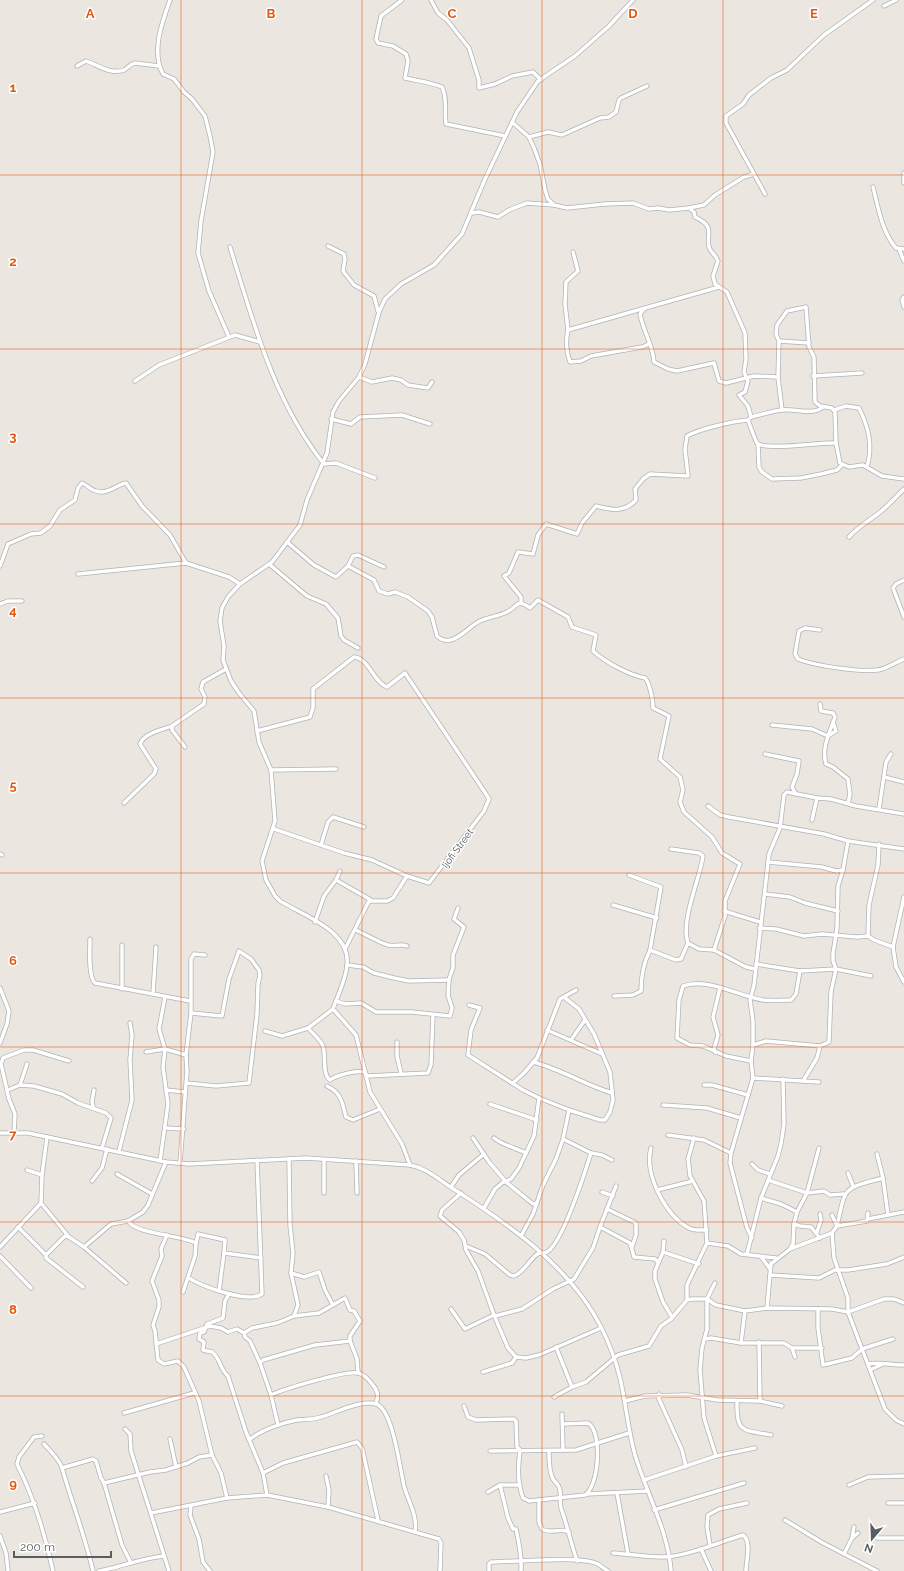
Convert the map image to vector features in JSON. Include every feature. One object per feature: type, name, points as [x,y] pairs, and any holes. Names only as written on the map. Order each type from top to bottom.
[{"type":"street","points":[[170,0],[160,36],[158,51],[159,66],[163,74],[174,79],[205,116],[213,152],[201,221],[198,253],[209,291],[230,337]]},
{"type":"street","points":[[402,0],[381,16],[376,39],[378,42],[393,46],[406,54],[408,61],[405,78],[432,83],[442,87],[447,98],[445,117],[446,124],[505,136]]},
{"type":"street","points":[[431,0],[438,13],[447,20],[469,48],[479,80],[479,88],[533,72],[541,80]]},
{"type":"street","points":[[264,1031],[282,1036],[308,1028],[333,1009],[347,965],[345,949],[339,937],[280,901],[275,896],[266,880],[262,861],[274,829],[275,812],[271,770],[266,755],[259,742],[254,711],[239,693],[223,660],[220,616],[222,608],[228,597],[240,584],[269,564],[300,525],[307,500],[324,464],[333,412],[339,401],[359,377],[378,312],[391,292],[401,284],[434,266],[443,258],[462,234],[485,179],[521,104],[541,80],[575,56],[634,0]]},
{"type":"street","points":[[765,194],[726,123],[726,116],[743,104],[749,95],[771,78],[787,70],[824,35],[873,0]]},
{"type":"street","points":[[884,6],[896,0]]},
{"type":"street","points":[[77,66],[86,61],[102,69],[112,70],[124,70],[135,63],[159,66]]},
{"type":"street","points":[[529,138],[548,132],[562,135],[600,118],[608,117],[616,112],[619,100],[647,86]]},
{"type":"street","points":[[512,122],[529,138],[540,164],[548,199],[554,205]]},
{"type":"street","points":[[904,173],[904,183]]},
{"type":"street","points":[[472,212],[479,212],[498,217],[509,210],[527,203],[554,205],[567,208],[634,203],[648,210],[658,208],[669,210],[689,208],[704,205],[715,195],[744,177],[754,174]]},
{"type":"street","points":[[873,187],[879,212],[894,246],[899,249],[904,249]]},
{"type":"street","points":[[689,208],[694,212],[695,217],[708,228],[709,248],[718,260],[713,276],[715,284],[727,292],[745,333],[746,359],[744,372],[747,378],[745,392],[739,395],[748,406],[750,419],[758,444],[759,467],[762,472],[772,479],[801,478],[838,470],[842,465]]},
{"type":"street","points":[[328,246],[344,254],[345,259],[343,271],[354,285],[374,296],[378,312]]},
{"type":"street","points":[[230,247],[260,342],[274,376],[306,441],[324,464]]},
{"type":"street","points":[[899,249],[904,261]]},
{"type":"street","points":[[573,252],[578,271],[566,282],[565,304],[568,330],[566,340],[567,354],[570,362],[581,361],[591,356],[642,347],[649,344]]},
{"type":"street","points":[[568,330],[719,287]]},
{"type":"street","points":[[904,297],[902,300],[904,306]]},
{"type":"street","points":[[782,410],[778,377],[779,341],[776,334],[779,321],[787,311],[806,307],[809,343],[814,357],[815,402],[823,407]]},
{"type":"street","points":[[644,308],[640,314],[642,325],[649,344],[654,351],[654,362],[668,369],[677,371],[714,363],[719,381],[726,383],[754,376],[778,377]]},
{"type":"street","points":[[136,381],[159,364],[235,335],[260,342]]},
{"type":"street","points":[[779,341],[809,343]]},
{"type":"street","points":[[814,376],[862,373]]},
{"type":"street","points":[[359,377],[372,382],[392,378],[401,380],[408,385],[423,388],[428,388],[432,382]]},
{"type":"street","points":[[521,602],[521,597],[504,576],[509,572],[518,552],[533,554],[538,535],[546,524],[577,534],[582,523],[596,506],[609,510],[627,507],[634,503],[636,500],[635,489],[643,479],[650,474],[688,476],[686,449],[687,436],[719,425],[750,419],[782,410],[809,411],[820,410],[823,407],[829,406],[834,410],[836,417],[836,443],[838,459],[842,465],[849,467],[858,465],[867,467],[882,476],[904,479]]},
{"type":"street","points":[[834,410],[846,406],[859,408],[868,429],[871,452],[867,467]]},
{"type":"street","points":[[331,420],[351,424],[360,417],[402,415],[430,424]]},
{"type":"street","points":[[758,444],[775,447],[812,443],[836,443]]},
{"type":"street","points":[[324,464],[336,463],[375,478]]},
{"type":"street","points":[[0,566],[8,544],[31,534],[41,533],[50,526],[60,510],[75,500],[78,488],[82,483],[96,491],[103,492],[108,492],[119,485],[126,484],[142,506],[170,535],[186,563]]},
{"type":"street","points":[[849,537],[859,526],[896,499],[904,489]]},
{"type":"street","points":[[287,542],[314,565],[336,577],[348,566],[353,556],[358,555],[384,567]]},
{"type":"street","points":[[78,574],[186,563],[229,577],[240,584]]},
{"type":"street","points":[[269,564],[307,596],[326,604],[338,618],[344,640],[358,648]]},
{"type":"street","points":[[348,566],[374,580],[379,591],[388,594],[395,592],[422,606],[432,617],[437,636],[443,640],[449,641],[456,638],[479,622],[506,612],[521,602]]},
{"type":"street","points":[[904,580],[896,584],[893,588],[904,617]]},
{"type":"street","points":[[0,604],[8,600],[22,601]]},
{"type":"street","points":[[521,602],[530,608],[538,600],[568,616],[572,627],[596,635],[593,650],[600,657],[621,669],[631,672],[648,681],[649,692],[653,698],[653,708],[669,716],[660,759],[668,768],[680,777],[683,790],[680,802],[681,807],[684,812],[712,837],[722,853],[740,864],[725,901],[725,916],[714,950]]},
{"type":"street","points":[[820,630],[806,628],[799,631],[795,654],[798,658],[815,664],[824,664],[838,668],[879,670],[904,659]]},
{"type":"street","name":"Ijofi Street","points":[[257,731],[310,718],[313,708],[313,688],[354,657],[358,658],[379,681],[388,687],[405,673],[489,799],[484,811],[429,883],[406,876],[372,860],[274,829]]},
{"type":"street","points":[[124,803],[154,774],[156,769],[140,744],[141,742],[149,735],[172,726],[204,704],[205,697],[201,689],[203,682],[226,668]]},
{"type":"street","points":[[820,704],[821,711],[834,714],[824,760],[826,764],[833,767],[850,782],[848,803]]},
{"type":"street","points":[[828,736],[836,731],[833,722]]},
{"type":"street","points":[[772,725],[812,729],[828,736]]},
{"type":"street","points":[[172,726],[172,730],[185,747]]},
{"type":"street","points":[[765,754],[799,761],[797,774],[792,786],[796,794]]},
{"type":"street","points":[[879,809],[886,762],[891,754]]},
{"type":"street","points":[[271,770],[336,769]]},
{"type":"street","points":[[884,777],[904,782]]},
{"type":"street","points":[[752,1238],[746,1228],[730,1163],[731,1153],[753,1078],[751,1061],[753,1045],[751,997],[754,985],[760,922],[765,894],[769,854],[780,828],[784,795],[787,792],[817,798],[831,799],[904,814]]},
{"type":"street","points":[[812,820],[817,798]]},
{"type":"street","points":[[708,806],[720,815],[780,828],[824,834],[848,841],[879,844],[904,849]]},
{"type":"street","points":[[321,844],[328,822],[333,817],[364,828]]},
{"type":"street","points":[[753,1045],[766,1041],[820,1046],[829,1042],[831,992],[836,969],[833,961],[833,954],[837,935],[838,886],[843,870],[848,841]]},
{"type":"street","points":[[868,936],[868,905],[878,865],[879,844]]},
{"type":"street","points":[[671,849],[699,853],[703,856],[689,912],[685,937],[688,943],[699,948],[714,950],[746,967],[756,969]]},
{"type":"street","points":[[768,862],[822,867],[836,872],[843,870]]},
{"type":"street","points":[[316,922],[324,896],[336,880],[340,871]]},
{"type":"street","points":[[614,996],[633,995],[641,991],[640,977],[645,960],[650,950],[657,918],[661,887],[629,875]]},
{"type":"street","points":[[336,880],[370,900],[387,901],[393,898],[406,876]]},
{"type":"street","points":[[765,894],[790,897],[805,903],[838,911]]},
{"type":"street","points":[[904,897],[893,947],[896,967],[904,982]]},
{"type":"street","points":[[345,949],[370,900]]},
{"type":"street","points":[[613,905],[657,918]]},
{"type":"street","points":[[336,1001],[345,1004],[361,1003],[376,1012],[412,1012],[450,1016],[452,1008],[448,995],[449,980],[453,968],[453,955],[464,927],[454,919],[458,908]]},
{"type":"street","points":[[724,911],[760,922]]},
{"type":"street","points":[[760,928],[776,929],[804,936],[868,936],[874,940],[893,947]]},
{"type":"street","points":[[356,930],[386,945],[395,947],[403,944],[407,946]]},
{"type":"street","points":[[90,938],[92,981],[99,986],[122,988],[190,1002]]},
{"type":"street","points":[[650,950],[676,960],[681,959],[688,943]]},
{"type":"street","points":[[122,945],[122,988]]},
{"type":"street","points":[[153,994],[156,946]]},
{"type":"street","points":[[187,1083],[216,1086],[249,1083],[260,975],[259,970],[251,959],[239,951],[229,979],[222,1016],[191,1013]]},
{"type":"street","points":[[180,1164],[184,1129],[185,1092],[187,1083],[186,1055],[191,1013],[192,956],[204,955]]},
{"type":"street","points":[[756,964],[800,971],[836,969],[871,976]]},
{"type":"street","points":[[347,965],[363,967],[385,977],[399,979],[449,980]]},
{"type":"street","points":[[751,1061],[726,1056],[703,1046],[690,1045],[677,1038],[678,1006],[682,986],[691,983],[720,988],[764,1000],[791,1000],[796,994],[800,971]]},
{"type":"street","points":[[0,988],[9,1011],[7,1024],[0,1043]]},
{"type":"street","points":[[715,1052],[714,1049],[718,1035],[713,1017],[720,988]]},
{"type":"street","points":[[513,1083],[533,1062],[543,1044],[547,1030],[560,999],[565,998],[576,990]]},
{"type":"street","points":[[160,1161],[168,1104],[163,1067],[165,1049],[160,1029],[165,997]]},
{"type":"street","points":[[470,1005],[480,1008],[471,1030],[468,1055],[522,1090],[569,1110],[600,1120],[605,1120],[610,1112],[612,1093],[610,1072],[594,1034],[579,1009],[565,998]]},
{"type":"street","points":[[333,1009],[356,1035],[370,1092],[402,1144],[410,1165]]},
{"type":"street","points":[[367,1076],[429,1072],[434,1015]]},
{"type":"street","points":[[571,1040],[585,1020]]},
{"type":"street","points":[[119,1151],[132,1100],[130,1060],[132,1035],[130,1023]]},
{"type":"street","points":[[308,1028],[321,1042],[324,1048],[324,1066],[328,1079],[330,1080],[340,1075],[360,1071],[364,1072],[367,1076]]},
{"type":"street","points":[[547,1030],[602,1054]]},
{"type":"street","points":[[397,1042],[397,1056],[401,1073]]},
{"type":"street","points":[[803,1081],[817,1058],[820,1046]]},
{"type":"street","points":[[146,1052],[165,1049],[186,1055]]},
{"type":"street","points":[[3,1058],[24,1050],[29,1050],[69,1061]]},
{"type":"street","points":[[0,1055],[3,1058]]},
{"type":"street","points":[[3,1058],[1,1064],[15,1114],[14,1132]]},
{"type":"street","points":[[533,1062],[575,1077],[594,1087],[612,1093]]},
{"type":"street","points":[[20,1085],[27,1064]]},
{"type":"street","points":[[753,1078],[819,1082]]},
{"type":"street","points":[[747,1254],[761,1198],[778,1156],[784,1124],[783,1079]]},
{"type":"street","points":[[704,1084],[748,1096]]},
{"type":"street","points":[[8,1090],[20,1085],[34,1086],[62,1094],[78,1103],[93,1107],[106,1113],[110,1118],[102,1148]]},
{"type":"street","points":[[327,1086],[331,1088],[343,1101],[346,1118],[353,1120],[380,1109]]},
{"type":"street","points":[[93,1107],[92,1101],[94,1090]]},
{"type":"street","points":[[166,1090],[185,1092]]},
{"type":"street","points":[[484,1208],[495,1189],[502,1183],[511,1179],[515,1174],[526,1153],[534,1136],[539,1098]]},
{"type":"street","points":[[490,1104],[537,1120]]},
{"type":"street","points":[[663,1105],[707,1108],[741,1118]]},
{"type":"street","points":[[521,1236],[534,1214],[563,1139],[569,1110]]},
{"type":"street","points":[[164,1128],[184,1129]]},
{"type":"street","points":[[0,1133],[14,1132],[47,1137],[180,1164],[211,1164],[289,1159],[356,1161],[410,1165],[419,1167],[484,1208],[521,1236],[568,1280],[594,1314],[602,1328],[615,1360],[629,1433],[670,1556],[671,1571]]},
{"type":"street","points":[[668,1135],[704,1140],[731,1153]]},
{"type":"street","points":[[47,1137],[42,1175],[41,1203],[69,1237],[84,1247],[126,1283]]},
{"type":"street","points":[[473,1138],[506,1182],[533,1204],[537,1203]]},
{"type":"street","points":[[494,1138],[499,1143],[506,1144],[526,1153]]},
{"type":"street","points":[[554,1397],[572,1387],[586,1382],[615,1360],[618,1356],[649,1346],[660,1326],[672,1317],[687,1300],[688,1285],[699,1264],[707,1243],[704,1201],[690,1176],[688,1159],[694,1138]]},
{"type":"street","points":[[563,1139],[591,1153],[602,1155],[612,1160]]},
{"type":"street","points":[[651,1148],[649,1162],[653,1173],[652,1179],[657,1190],[672,1213],[688,1227],[707,1230]]},
{"type":"street","points":[[794,1245],[794,1224],[797,1212],[807,1193],[819,1148]]},
{"type":"street","points":[[92,1181],[102,1168],[107,1149]]},
{"type":"street","points":[[466,1246],[485,1254],[510,1275],[514,1276],[518,1274],[540,1253],[547,1252],[555,1242],[579,1194],[591,1153]]},
{"type":"street","points":[[451,1187],[459,1175],[484,1154]]},
{"type":"street","points":[[877,1154],[883,1178],[888,1215]]},
{"type":"street","points":[[289,1159],[290,1225],[293,1253],[291,1273],[298,1305],[294,1316]]},
{"type":"street","points":[[189,1278],[196,1283],[229,1294],[255,1297],[262,1294],[257,1160]]},
{"type":"street","points":[[324,1160],[324,1193]]},
{"type":"street","points":[[356,1161],[357,1193]]},
{"type":"street","points":[[84,1247],[111,1224],[128,1221],[143,1212],[148,1205],[166,1162]]},
{"type":"street","points":[[752,1164],[758,1170],[770,1174]]},
{"type":"street","points":[[27,1170],[42,1175]]},
{"type":"street","points":[[848,1173],[853,1186]]},
{"type":"street","points":[[117,1174],[152,1194]]},
{"type":"street","points":[[771,1264],[776,1258],[794,1245],[820,1238],[832,1232],[837,1226],[844,1194],[853,1186],[883,1178]]},
{"type":"street","points":[[657,1190],[693,1180]]},
{"type":"street","points":[[768,1180],[807,1193],[824,1191],[830,1195],[844,1194]]},
{"type":"street","points":[[451,1309],[465,1329],[495,1315],[522,1309],[568,1280],[574,1279],[593,1248],[616,1186]]},
{"type":"street","points":[[602,1192],[613,1196]]},
{"type":"street","points":[[461,1193],[442,1210],[440,1216],[459,1232],[464,1240],[478,1271],[508,1348],[516,1358]]},
{"type":"street","points":[[761,1198],[781,1204],[797,1212]]},
{"type":"street","points":[[0,1247],[41,1203]]},
{"type":"street","points":[[607,1210],[636,1223],[636,1235],[632,1247]]},
{"type":"street","points":[[837,1226],[904,1212]]},
{"type":"street","points":[[868,1213],[868,1219]]},
{"type":"street","points":[[817,1232],[821,1220],[820,1214]]},
{"type":"street","points":[[832,1215],[837,1226]]},
{"type":"street","points":[[128,1221],[131,1226],[136,1228],[184,1237],[196,1242]]},
{"type":"street","points":[[794,1224],[811,1227],[817,1232],[820,1238]]},
{"type":"street","points":[[600,1226],[630,1243],[634,1257],[655,1259],[658,1262]]},
{"type":"street","points":[[18,1227],[46,1255],[46,1258],[59,1270],[83,1287]]},
{"type":"street","points":[[832,1232],[834,1258],[848,1298],[848,1312],[884,1409],[896,1420],[904,1424]]},
{"type":"street","points":[[183,1292],[189,1278],[195,1256],[198,1234],[225,1240],[219,1291]]},
{"type":"street","points":[[167,1235],[161,1249],[162,1256],[152,1281],[159,1300],[159,1307],[153,1321],[158,1360],[164,1364],[176,1360],[182,1363],[194,1393],[199,1401],[212,1455],[221,1473],[227,1498]]},
{"type":"street","points":[[46,1255],[63,1237],[69,1237]]},
{"type":"street","points":[[664,1241],[663,1252],[655,1271],[658,1290],[662,1302],[672,1317]]},
{"type":"street","points":[[707,1243],[728,1246],[741,1254],[769,1259],[776,1258]]},
{"type":"street","points":[[663,1252],[699,1264]]},
{"type":"street","points":[[224,1253],[261,1258]]},
{"type":"street","points":[[0,1256],[32,1288]]},
{"type":"street","points":[[762,1258],[771,1270]]},
{"type":"street","points":[[770,1275],[819,1278],[834,1270],[848,1270],[887,1264],[904,1258]]},
{"type":"street","points":[[768,1308],[771,1270],[769,1259]]},
{"type":"street","points":[[291,1273],[304,1277],[320,1272],[325,1290],[333,1305]]},
{"type":"street","points":[[715,1284],[707,1299],[705,1339],[700,1360],[701,1397],[704,1418],[716,1456]]},
{"type":"street","points":[[229,1294],[224,1301],[223,1318],[211,1322],[204,1332],[200,1333],[199,1339],[204,1342],[202,1350],[213,1353],[217,1357],[224,1373],[228,1376],[249,1440],[263,1473],[267,1495]]},
{"type":"street","points":[[244,1333],[252,1328],[277,1323],[294,1316],[319,1313],[345,1298],[350,1310],[354,1311],[360,1321],[350,1336],[350,1341],[357,1359],[358,1372]]},
{"type":"street","points":[[687,1300],[707,1299],[716,1306],[744,1311],[768,1308],[818,1309],[848,1312],[884,1298],[904,1302]]},
{"type":"street","points":[[818,1309],[818,1328],[824,1365],[852,1358],[862,1349],[893,1339]]},
{"type":"street","points":[[741,1343],[744,1311]]},
{"type":"street","points":[[156,1344],[210,1326],[228,1332],[237,1329],[244,1333],[260,1363],[271,1395],[278,1425]]},
{"type":"street","points":[[516,1358],[526,1358],[539,1355],[602,1328]]},
{"type":"street","points":[[705,1339],[711,1338],[741,1343],[784,1343],[792,1348],[822,1348]]},
{"type":"street","points":[[260,1363],[264,1360],[315,1345],[350,1341]]},
{"type":"street","points":[[759,1342],[760,1401]]},
{"type":"street","points":[[556,1347],[572,1387]]},
{"type":"street","points":[[792,1348],[795,1357]]},
{"type":"street","points":[[483,1372],[512,1363],[516,1358]]},
{"type":"street","points":[[868,1364],[877,1362],[883,1364],[904,1365]]},
{"type":"street","points":[[870,1370],[883,1364]]},
{"type":"street","points":[[271,1395],[281,1390],[316,1380],[358,1372],[366,1376],[375,1388],[379,1397],[376,1404]]},
{"type":"street","points":[[124,1413],[194,1393]]},
{"type":"street","points":[[624,1401],[659,1394],[687,1395],[737,1402],[760,1401],[782,1406]]},
{"type":"street","points":[[659,1394],[659,1399],[682,1450],[686,1467]]},
{"type":"street","points":[[737,1402],[737,1418],[741,1427],[747,1431],[771,1435]]},
{"type":"street","points":[[249,1440],[278,1425],[297,1420],[317,1418],[353,1406],[376,1404],[382,1407],[393,1433],[404,1486],[415,1517],[415,1532]]},
{"type":"street","points":[[464,1406],[468,1417],[476,1420],[514,1419],[516,1421],[517,1443],[520,1450],[517,1475],[518,1485],[525,1500],[538,1500],[587,1494],[648,1491]]},
{"type":"street","points":[[562,1414],[563,1450]]},
{"type":"street","points":[[563,1424],[588,1423],[592,1427],[596,1442],[595,1475],[587,1494]]},
{"type":"street","points":[[125,1428],[130,1434],[132,1451],[169,1571]]},
{"type":"street","points":[[490,1452],[520,1450],[549,1452],[576,1450],[596,1442],[629,1433]]},
{"type":"street","points":[[42,1436],[34,1437],[25,1447],[17,1461],[17,1464],[35,1503],[52,1571]]},
{"type":"street","points":[[170,1439],[176,1467]]},
{"type":"street","points":[[263,1473],[283,1463],[357,1442],[362,1448],[378,1520]]},
{"type":"street","points":[[44,1444],[62,1468],[78,1513],[80,1528],[85,1537],[93,1571]]},
{"type":"street","points":[[644,1480],[666,1471],[686,1467],[716,1456],[755,1448]]},
{"type":"street","points":[[549,1452],[549,1466],[553,1479],[560,1487],[559,1497],[561,1509],[564,1513],[564,1519],[570,1532],[577,1561]]},
{"type":"street","points":[[104,1483],[176,1467],[205,1455],[212,1455]]},
{"type":"street","points":[[62,1468],[93,1459],[98,1463],[98,1472],[104,1483],[122,1545],[131,1563]]},
{"type":"street","points":[[326,1476],[329,1490],[328,1507]]},
{"type":"street","points":[[849,1485],[868,1477],[904,1476]]},
{"type":"street","points":[[654,1510],[744,1483]]},
{"type":"street","points":[[488,1492],[500,1485],[518,1485]]},
{"type":"street","points":[[500,1485],[508,1518],[513,1529],[516,1529],[522,1562],[521,1571]]},
{"type":"street","points":[[616,1493],[628,1554]]},
{"type":"street","points":[[150,1513],[227,1498],[267,1495],[328,1507],[378,1520],[441,1541],[440,1571]]},
{"type":"street","points":[[538,1500],[539,1522],[542,1529],[546,1531],[565,1530],[570,1532]]},
{"type":"street","points":[[0,1512],[35,1503]]},
{"type":"street","points":[[710,1545],[707,1527],[708,1515],[719,1509],[747,1503]]},
{"type":"street","points":[[888,1503],[904,1503]]},
{"type":"street","points":[[191,1506],[190,1515],[199,1539],[203,1562],[210,1571]]},
{"type":"street","points":[[784,1520],[871,1570],[877,1571]]},
{"type":"street","points":[[844,1554],[852,1538],[854,1527]]},
{"type":"street","points":[[852,1538],[858,1532]]},
{"type":"street","points":[[0,1536],[6,1553],[8,1571]]},
{"type":"street","points":[[613,1553],[664,1557],[701,1549],[710,1545],[744,1536],[749,1548],[746,1558],[746,1571]]},
{"type":"street","points":[[877,1538],[904,1538]]},
{"type":"street","points":[[701,1549],[712,1571]]},
{"type":"street","points":[[99,1571],[147,1558],[164,1556]]},
{"type":"street","points":[[489,1571],[489,1562],[552,1560],[577,1561],[598,1565],[601,1570],[608,1571]]}]
